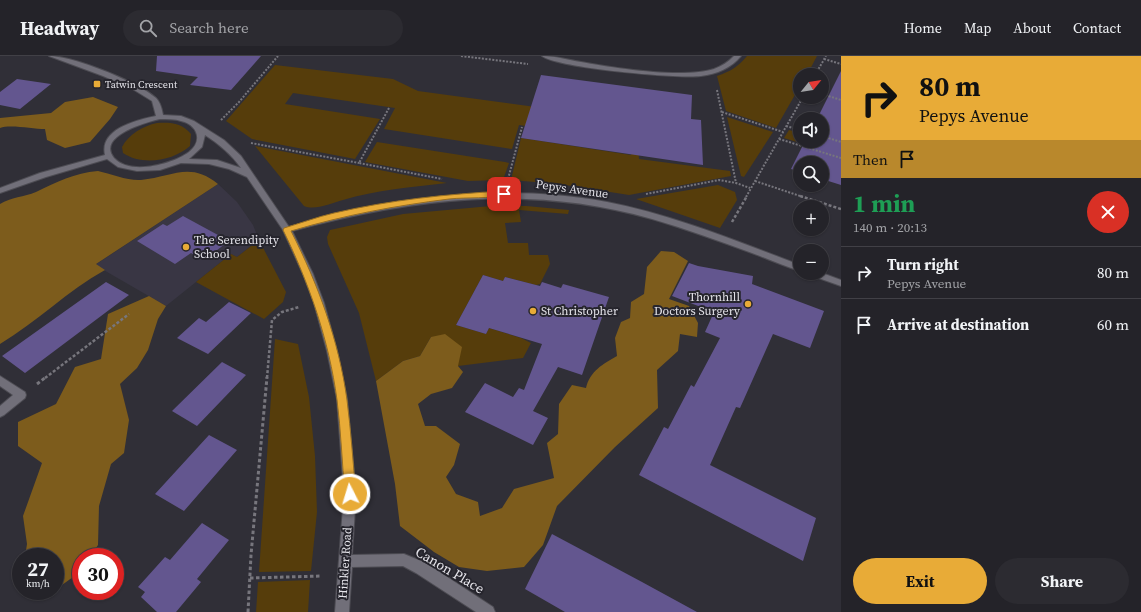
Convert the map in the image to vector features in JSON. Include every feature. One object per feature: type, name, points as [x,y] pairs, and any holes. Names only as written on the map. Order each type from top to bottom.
[{"type":"street","points":[[52,56],[95,71],[136,89],[154,100],[160,117]]},
{"type":"street","points":[[545,56],[580,64],[670,75],[713,72],[725,68],[738,56]]},
{"type":"street","name":"Hinkler Road","points":[[109,156],[107,148],[111,139],[119,131],[131,124],[160,117],[184,119],[208,133],[238,158],[287,230],[305,268],[319,303],[332,351],[342,399],[350,494],[342,612]]},
{"type":"street","points":[[0,191],[43,175],[109,156],[116,163],[135,168],[162,167],[178,162],[189,156],[201,142],[202,135],[199,128]]},
{"type":"street","name":"Hinkler Road","points":[[178,162],[202,160],[218,162],[233,166],[250,176]]},
{"type":"street","name":"Pepys Avenue","points":[[287,230],[357,211],[418,200],[468,195],[504,194],[557,197],[608,206],[722,240],[793,265]]},
{"type":"street","points":[[829,279],[841,283]]},
{"type":"street","points":[[0,380],[21,395],[0,412]]},
{"type":"street","name":"Canon Place","points":[[346,560],[404,560],[420,568],[488,612]]},
{"type":"path","points":[[208,133],[238,102],[278,56]]},
{"type":"path","points":[[460,56],[530,64]]},
{"type":"path","points":[[819,68],[826,56]]},
{"type":"path","points":[[824,59],[841,64]]},
{"type":"path","points":[[713,72],[736,183]]},
{"type":"path","points":[[829,96],[841,100]]},
{"type":"path","points":[[722,240],[750,188],[799,104]]},
{"type":"path","points":[[359,163],[389,108]]},
{"type":"path","points":[[722,112],[783,132]]},
{"type":"path","points":[[786,126],[793,128]]},
{"type":"path","points":[[504,194],[522,127]]},
{"type":"path","points":[[829,138],[841,142]]},
{"type":"path","points":[[779,139],[841,158]]},
{"type":"path","points":[[229,149],[251,143],[466,183],[468,195]]},
{"type":"path","points":[[645,194],[719,180],[736,183],[750,188]]},
{"type":"path","points":[[755,181],[841,209]]},
{"type":"path","points":[[248,612],[272,320],[282,312],[319,303]]},
{"type":"path","points":[[21,395],[129,314]]},
{"type":"path","points":[[250,578],[314,575]]},
{"type":"shaded area","points":[[747,56],[817,56],[811,68],[793,68],[793,98],[776,128],[726,111],[717,76],[734,68]]},
{"type":"shaded area","points":[[275,65],[393,79],[418,91],[610,117],[637,134],[639,159],[730,171],[731,176],[629,195],[559,184],[511,180],[521,138],[631,155],[633,142],[519,125],[512,149],[384,129],[395,108],[293,93],[285,104],[380,119],[355,159],[252,139],[226,121]]},
{"type":"shaded area","points":[[93,97],[118,107],[110,119],[90,142],[65,148],[47,140],[45,129],[15,127],[0,128],[0,118],[51,113],[65,102]]},
{"type":"shaded area","points":[[727,117],[773,132],[744,177],[741,176]]},
{"type":"shaded area","points":[[157,123],[172,123],[180,125],[188,130],[191,134],[190,146],[175,155],[157,160],[139,160],[123,153],[122,147],[132,134],[142,128]]},
{"type":"shaded area","points":[[789,130],[793,131],[793,141],[784,138]]},
{"type":"shaded area","points":[[377,142],[509,163],[503,180],[468,181],[365,162]]},
{"type":"shaded area","points":[[255,146],[447,183],[381,191],[313,208],[304,206]]},
{"type":"shaded area","points":[[829,147],[841,156],[816,148],[829,148]]},
{"type":"shaded area","points":[[98,171],[136,180],[181,172],[190,172],[199,173],[218,184],[96,264],[105,270],[78,287],[27,326],[0,344],[0,204],[36,192],[73,176]]},
{"type":"shaded area","name":"The Serendipity School","points":[[218,184],[237,202],[253,225],[259,240],[237,257],[231,254],[166,306],[95,265]]},
{"type":"shaded area","points":[[718,185],[735,192],[737,200],[720,228],[636,199]]},
{"type":"shaded area","points":[[491,206],[526,206],[569,210],[568,214],[519,210],[521,222],[505,223],[508,243],[528,243],[529,255],[548,255],[550,264],[540,284],[536,285],[505,277],[503,281],[483,275],[456,325],[486,334],[489,328],[521,338],[531,343],[523,358],[458,366],[431,337],[420,356],[403,361],[376,381],[359,313],[328,244],[327,237],[330,230],[403,214]]},
{"type":"shaded area","points":[[259,240],[286,292],[283,302],[264,319],[196,282],[231,254],[237,257]]},
{"type":"shaded area","points":[[661,251],[674,252],[688,261],[669,299],[689,306],[698,323],[697,337],[680,334],[678,351],[657,370],[658,408],[615,447],[557,506],[543,545],[524,567],[487,571],[459,567],[434,552],[400,526],[395,484],[376,381],[403,361],[420,356],[431,337],[445,334],[462,347],[458,366],[463,372],[452,388],[431,394],[418,404],[425,426],[436,426],[460,444],[454,465],[446,477],[456,494],[478,502],[480,516],[502,508],[514,489],[554,478],[547,443],[558,434],[559,404],[572,385],[586,388],[594,373],[602,365],[617,356],[615,338],[621,322],[630,318],[631,302],[644,294],[647,267]]},
{"type":"shaded area","points":[[149,296],[166,306],[158,319],[148,350],[137,368],[120,384],[129,420],[124,453],[111,464],[99,506],[98,545],[96,548],[72,548],[72,578],[64,584],[64,548],[26,548],[23,516],[42,463],[18,446],[18,422],[56,404],[75,367],[101,359],[108,314]]},
{"type":"shaded area","points":[[275,339],[298,344],[309,397],[315,456],[317,512],[311,571],[259,572]]},
{"type":"shaded area","points":[[310,580],[308,612],[256,612],[258,582]]},
{"type":"building","points":[[157,56],[261,56],[231,90],[190,85],[198,77],[156,71]]},
{"type":"building","points":[[841,71],[841,185],[829,181],[829,156],[798,156],[802,148],[829,148],[829,112],[820,112],[824,104],[829,104],[829,95]]},
{"type":"building","points":[[541,75],[692,95],[691,119],[701,120],[703,165],[521,138]]},
{"type":"building","points":[[17,79],[51,84],[20,109],[0,105],[0,92]]},
{"type":"building","points":[[183,216],[229,241],[204,260],[191,253],[175,264],[137,241],[163,224],[167,226]]},
{"type":"building","points":[[689,263],[753,276],[752,284],[824,311],[810,348],[773,334],[740,408],[736,407],[710,465],[816,518],[803,561],[639,475],[664,427],[668,429],[691,385],[694,387],[720,338],[705,332],[714,312],[672,296]]},
{"type":"building","name":"St Christopher","points":[[483,275],[503,281],[505,277],[540,286],[542,282],[561,288],[563,284],[609,297],[582,375],[558,367],[533,411],[548,418],[533,445],[465,412],[485,383],[513,397],[519,388],[524,390],[542,344],[489,328],[486,334],[456,325]]},
{"type":"building","points":[[106,282],[129,295],[25,373],[2,356]]},
{"type":"building","points":[[229,302],[251,313],[208,354],[177,338],[199,318],[206,322]]},
{"type":"building","points":[[222,362],[246,375],[197,426],[172,411]]},
{"type":"building","points":[[209,435],[237,450],[184,511],[155,494]]},
{"type":"building","points":[[202,523],[229,540],[197,579],[201,582],[176,612],[157,612],[141,597],[145,592],[138,587],[165,557],[170,560]]},
{"type":"building","points":[[552,534],[697,612],[565,612],[525,589]]},
{"type":"place","name":"Tatwin Crescent","points":[[97,84]]},
{"type":"place","name":"The Serendipity School","points":[[186,247]]},
{"type":"place","name":"Thornhill Doctors Surgery","points":[[748,304]]},
{"type":"place","name":"St Christopher","points":[[533,311]]},
{"type":"route","points":[[350,494],[342,399],[332,351],[319,303],[304,264],[287,230],[334,216],[380,206],[452,196],[504,194]]}]
